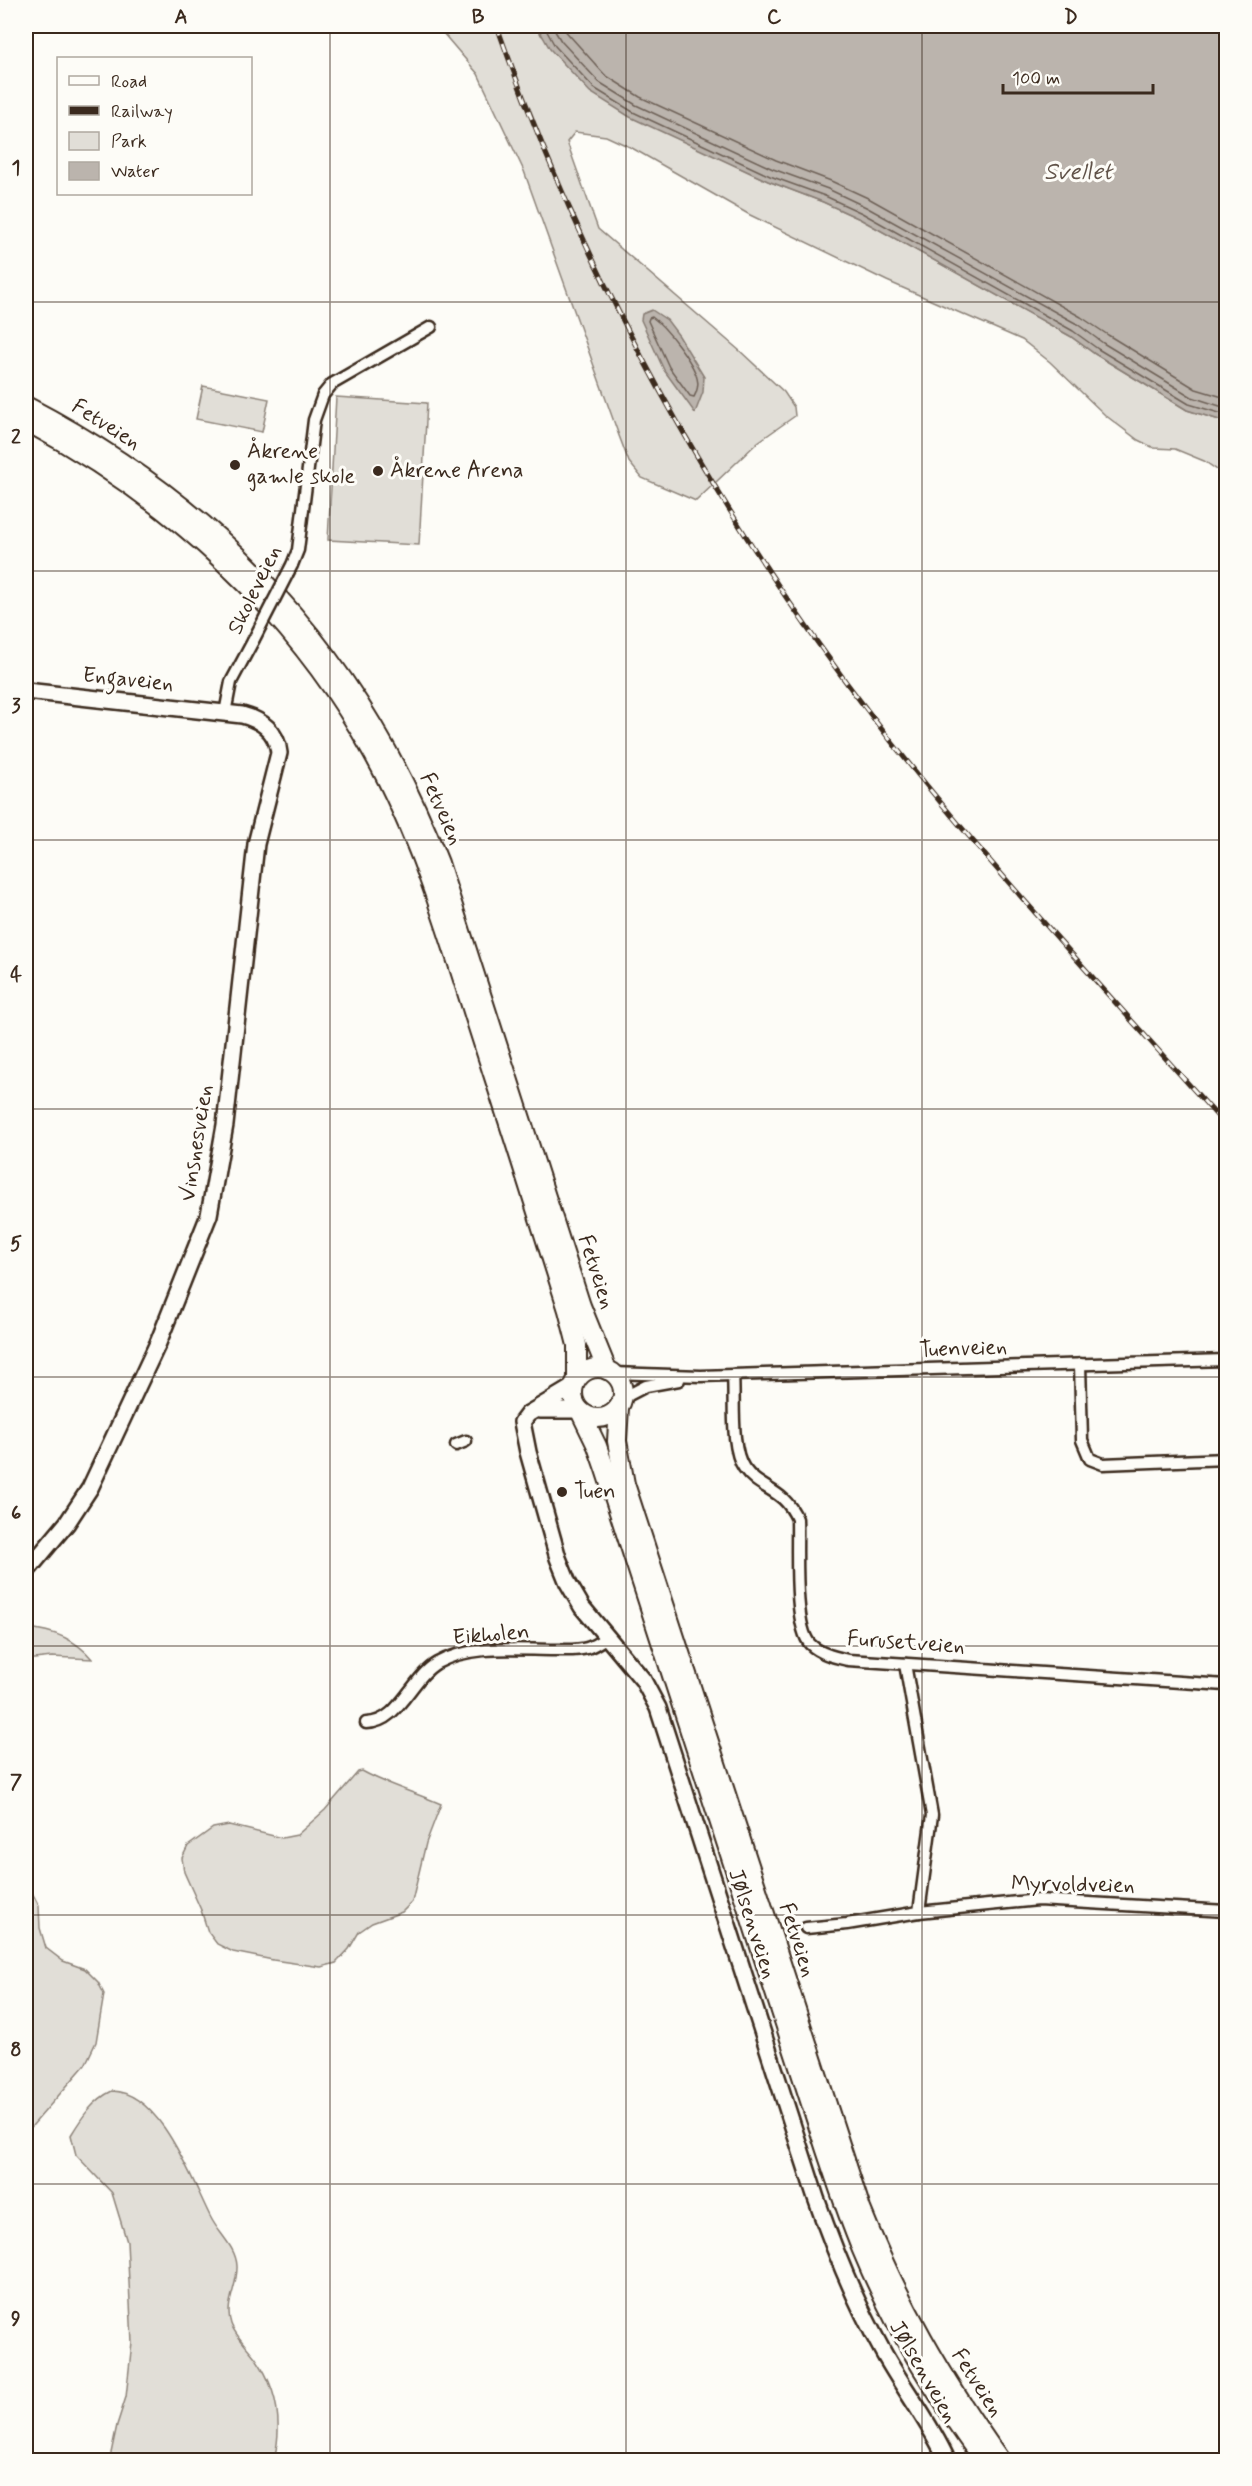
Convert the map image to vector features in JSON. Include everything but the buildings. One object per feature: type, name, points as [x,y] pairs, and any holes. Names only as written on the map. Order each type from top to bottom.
[{"type":"highway","name":"Fetveien","points":[[26,406],[87,439],[144,478],[239,556],[302,624],[330,661],[375,729],[418,812],[439,863],[581,1306],[610,1371]]},
{"type":"highway","name":"Fetveien","points":[[26,421],[80,451],[136,489],[236,572],[277,614],[314,661],[373,753],[415,840],[450,937],[568,1310],[577,1345],[575,1383]]},
{"type":"highway","points":[[591,1369],[610,1371],[621,1384],[621,1403],[615,1413],[601,1419],[587,1417],[580,1411],[573,1399],[575,1383],[591,1369]]},
{"type":"highway","name":"Fetveien","points":[[621,1403],[619,1454],[628,1494],[861,2209],[883,2263],[918,2333],[955,2396],[1000,2460]]},
{"type":"highway","name":"Fetveien","points":[[580,1411],[600,1454],[826,2150],[861,2249],[891,2313],[929,2382],[983,2460]]},
{"type":"main road","name":"Engaveien","points":[[26,691],[225,713]]},
{"type":"main road","name":"Vinsnesveien","points":[[26,1572],[67,1523],[90,1488],[158,1343],[209,1215],[225,1125],[256,844],[279,753],[272,733],[261,722],[253,717],[225,713]]},
{"type":"main road","points":[[534,1411],[575,1383]]},
{"type":"main road","points":[[534,1411],[580,1411]]},
{"type":"main road","name":"Jølsenveien","points":[[534,1411],[523,1419],[523,1433],[561,1564],[575,1595],[643,1680],[658,1708],[813,2189],[837,2255],[880,2347],[932,2432],[946,2460]]},
{"type":"street","name":"Skoleveien","points":[[225,713],[231,682],[298,550],[314,420],[323,395],[332,384],[431,327]]},
{"type":"street","name":"Tuenveien","points":[[610,1371],[701,1376],[1227,1360]]},
{"type":"street","points":[[1080,1364],[1083,1440],[1090,1459],[1103,1464],[1227,1459]]},
{"type":"street","name":"Furusetveien","points":[[734,1375],[737,1448],[744,1468],[791,1505],[797,1519],[800,1613],[807,1640],[823,1653],[839,1658],[905,1664],[1227,1685]]},
{"type":"street","name":"Tuenveien","points":[[621,1403],[646,1386],[701,1376]]},
{"type":"street","name":"Eikholen","points":[[366,1723],[376,1722],[389,1714],[421,1675],[449,1657],[479,1652],[583,1649],[607,1637]]},
{"type":"street","points":[[905,1664],[932,1815],[919,1912]]},
{"type":"street","name":"Myrvoldveien","points":[[806,1928],[919,1912],[1038,1900],[1227,1911]]},
{"type":"green space","points":[[437,26],[537,26],[541,35],[682,140],[768,181],[860,219],[1070,336],[1095,354],[1187,410],[1226,422],[1226,476],[1204,461],[1175,449],[1154,448],[1138,440],[1105,415],[1050,362],[1022,340],[887,281],[750,215],[632,148],[606,136],[575,132],[567,142],[598,229],[740,351],[784,392],[794,407],[795,416],[758,442],[696,501],[642,478],[629,462],[524,171],[478,74]]},
{"type":"green space","points":[[203,386],[269,399],[262,432],[196,419]]},
{"type":"green space","name":"Åkrene Arena","points":[[336,397],[427,403],[419,545],[328,540]]},
{"type":"green space","points":[[26,1628],[45,1631],[71,1640],[92,1659],[52,1657],[26,1660]]},
{"type":"green space","points":[[362,1771],[441,1804],[426,1843],[412,1902],[402,1912],[372,1923],[359,1932],[349,1949],[336,1963],[321,1967],[233,1952],[217,1944],[208,1932],[184,1872],[182,1858],[188,1846],[213,1828],[229,1825],[282,1838],[297,1835],[325,1810],[358,1772]]},
{"type":"green space","points":[[26,1881],[39,1906],[40,1928],[46,1948],[63,1961],[85,1969],[98,1982],[104,1994],[96,2042],[85,2065],[26,2133]]},
{"type":"green space","points":[[112,2091],[130,2095],[145,2106],[160,2122],[173,2141],[214,2224],[234,2253],[237,2273],[229,2317],[235,2333],[255,2357],[269,2381],[278,2420],[274,2460],[111,2460],[117,2425],[126,2397],[132,2342],[127,2242],[112,2193],[76,2155],[71,2135],[94,2104]]},
{"type":"water","name":"Svellet","points":[[537,26],[1226,26],[1226,422],[1187,410],[1095,354],[1070,336],[860,219],[768,181],[630,117],[590,92],[550,49]]},
{"type":"water","points":[[652,310],[667,320],[704,377],[703,392],[695,413],[664,370],[641,320],[642,314]]},
{"type":"railway","points":[[497,26],[532,120],[571,212],[614,302],[660,392],[710,479],[764,564],[820,647],[921,779],[1006,880],[1226,1126]]},
{"type":"place","name":"Åkrene gamle skole","points":[[235,465]]},
{"type":"place","name":"Åkrene Arena","points":[[378,471]]},
{"type":"place","name":"Tuen","points":[[562,1492]]}]
